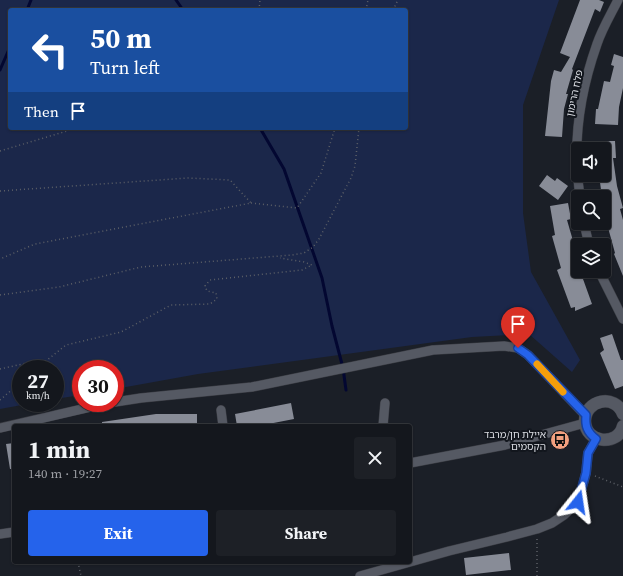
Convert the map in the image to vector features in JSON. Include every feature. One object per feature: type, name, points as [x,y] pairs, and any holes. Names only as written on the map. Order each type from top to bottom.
[{"type":"street","name":"פלח הרימון","points":[[579,190],[576,164],[576,145],[580,110],[597,43],[618,0]]},
{"type":"street","points":[[602,278],[623,319]]},
{"type":"street","points":[[124,401],[252,387],[433,350],[504,346],[518,348],[528,355],[585,419],[587,430],[596,439],[610,440],[618,435],[623,426]]},
{"type":"street","points":[[585,419],[589,409],[599,402],[606,401],[621,407]]},
{"type":"street","points":[[384,424],[385,403]]},
{"type":"street","points":[[221,410],[223,424]]},
{"type":"street","points":[[17,424],[72,411]]},
{"type":"street","points":[[412,463],[505,445],[585,419]]},
{"type":"street","points":[[0,428],[12,425]]},
{"type":"street","points":[[412,562],[537,529],[552,523],[564,515],[578,502],[586,473],[588,453],[596,439]]},
{"type":"street","points":[[0,534],[12,532]]},
{"type":"street","points":[[360,576],[405,564]]},
{"type":"path","points":[[0,151],[70,130]]},
{"type":"path","points":[[0,259],[35,244],[251,203],[297,208],[321,173],[334,130]]},
{"type":"path","points":[[0,295],[59,287],[141,267],[278,257],[304,253],[313,247],[320,239],[351,178],[355,166],[359,130]]},
{"type":"path","points":[[0,191],[188,178],[230,180],[251,203]]},
{"type":"path","points":[[47,360],[66,345],[121,332],[171,305],[210,304],[217,299],[216,293],[207,291],[205,286],[210,280],[302,270],[312,265],[278,257]]},
{"type":"path","points":[[0,369],[12,366]]},
{"type":"path","points":[[0,400],[12,390]]},
{"type":"path","points":[[586,473],[623,487]]},
{"type":"path","points":[[537,529],[537,576]]},
{"type":"path","points":[[78,564],[81,576]]},
{"type":"shaded area","points":[[0,0],[559,0],[523,105],[523,213],[531,272],[580,360],[572,372],[529,334],[472,337],[198,374],[124,387],[124,360],[72,360],[72,396],[64,398],[64,360],[12,360],[12,407],[0,409]]},
{"type":"building","points":[[580,0],[599,0],[604,2],[600,12],[595,9],[572,69],[573,70],[566,94],[568,94],[564,109],[562,137],[545,136],[551,81],[554,70],[561,72],[570,57],[560,53]]},
{"type":"building","points":[[614,54],[623,57],[623,88],[619,107],[618,125],[595,124],[596,109],[598,109],[604,81],[610,82],[614,66],[611,65]]},
{"type":"building","points":[[615,141],[616,158],[613,158],[617,186],[623,208],[620,209],[623,220],[623,276],[614,254],[609,230],[611,230],[611,190],[601,190],[600,182],[611,182],[611,142],[591,142]]},
{"type":"building","points":[[547,175],[555,181],[557,178],[568,186],[558,200],[539,186]]},
{"type":"building","points":[[568,203],[571,219],[567,220],[572,238],[571,238],[571,278],[587,278],[583,279],[592,304],[575,311],[575,307],[571,308],[557,270],[561,268],[552,236],[555,235],[550,206]]},
{"type":"building","points":[[612,334],[621,360],[623,360],[623,386],[615,389],[600,353],[604,350],[600,338]]},
{"type":"building","points":[[291,403],[294,419],[268,424],[237,424],[235,414]]},
{"type":"building","points":[[156,414],[197,414],[197,424],[102,424],[102,422]]},
{"type":"building","points":[[12,443],[12,469],[10,469],[6,444]]},
{"type":"building","points":[[509,553],[511,570],[466,575],[464,558]]},
{"type":"waterway","points":[[28,8],[31,0]]},
{"type":"waterway","points":[[176,0],[182,8]]},
{"type":"waterway","points":[[0,70],[8,52]]},
{"type":"waterway","points":[[261,130],[284,169],[322,278],[343,368],[346,390]]},
{"type":"slow traffic","points":[[537,364],[563,392]]},
{"type":"place","name":"איילת חן/מרבד הקסמים","points":[[560,440]]},
{"type":"route","points":[[518,348],[528,355],[586,415],[585,423],[587,430],[596,439],[588,453],[586,473],[578,502]]}]
